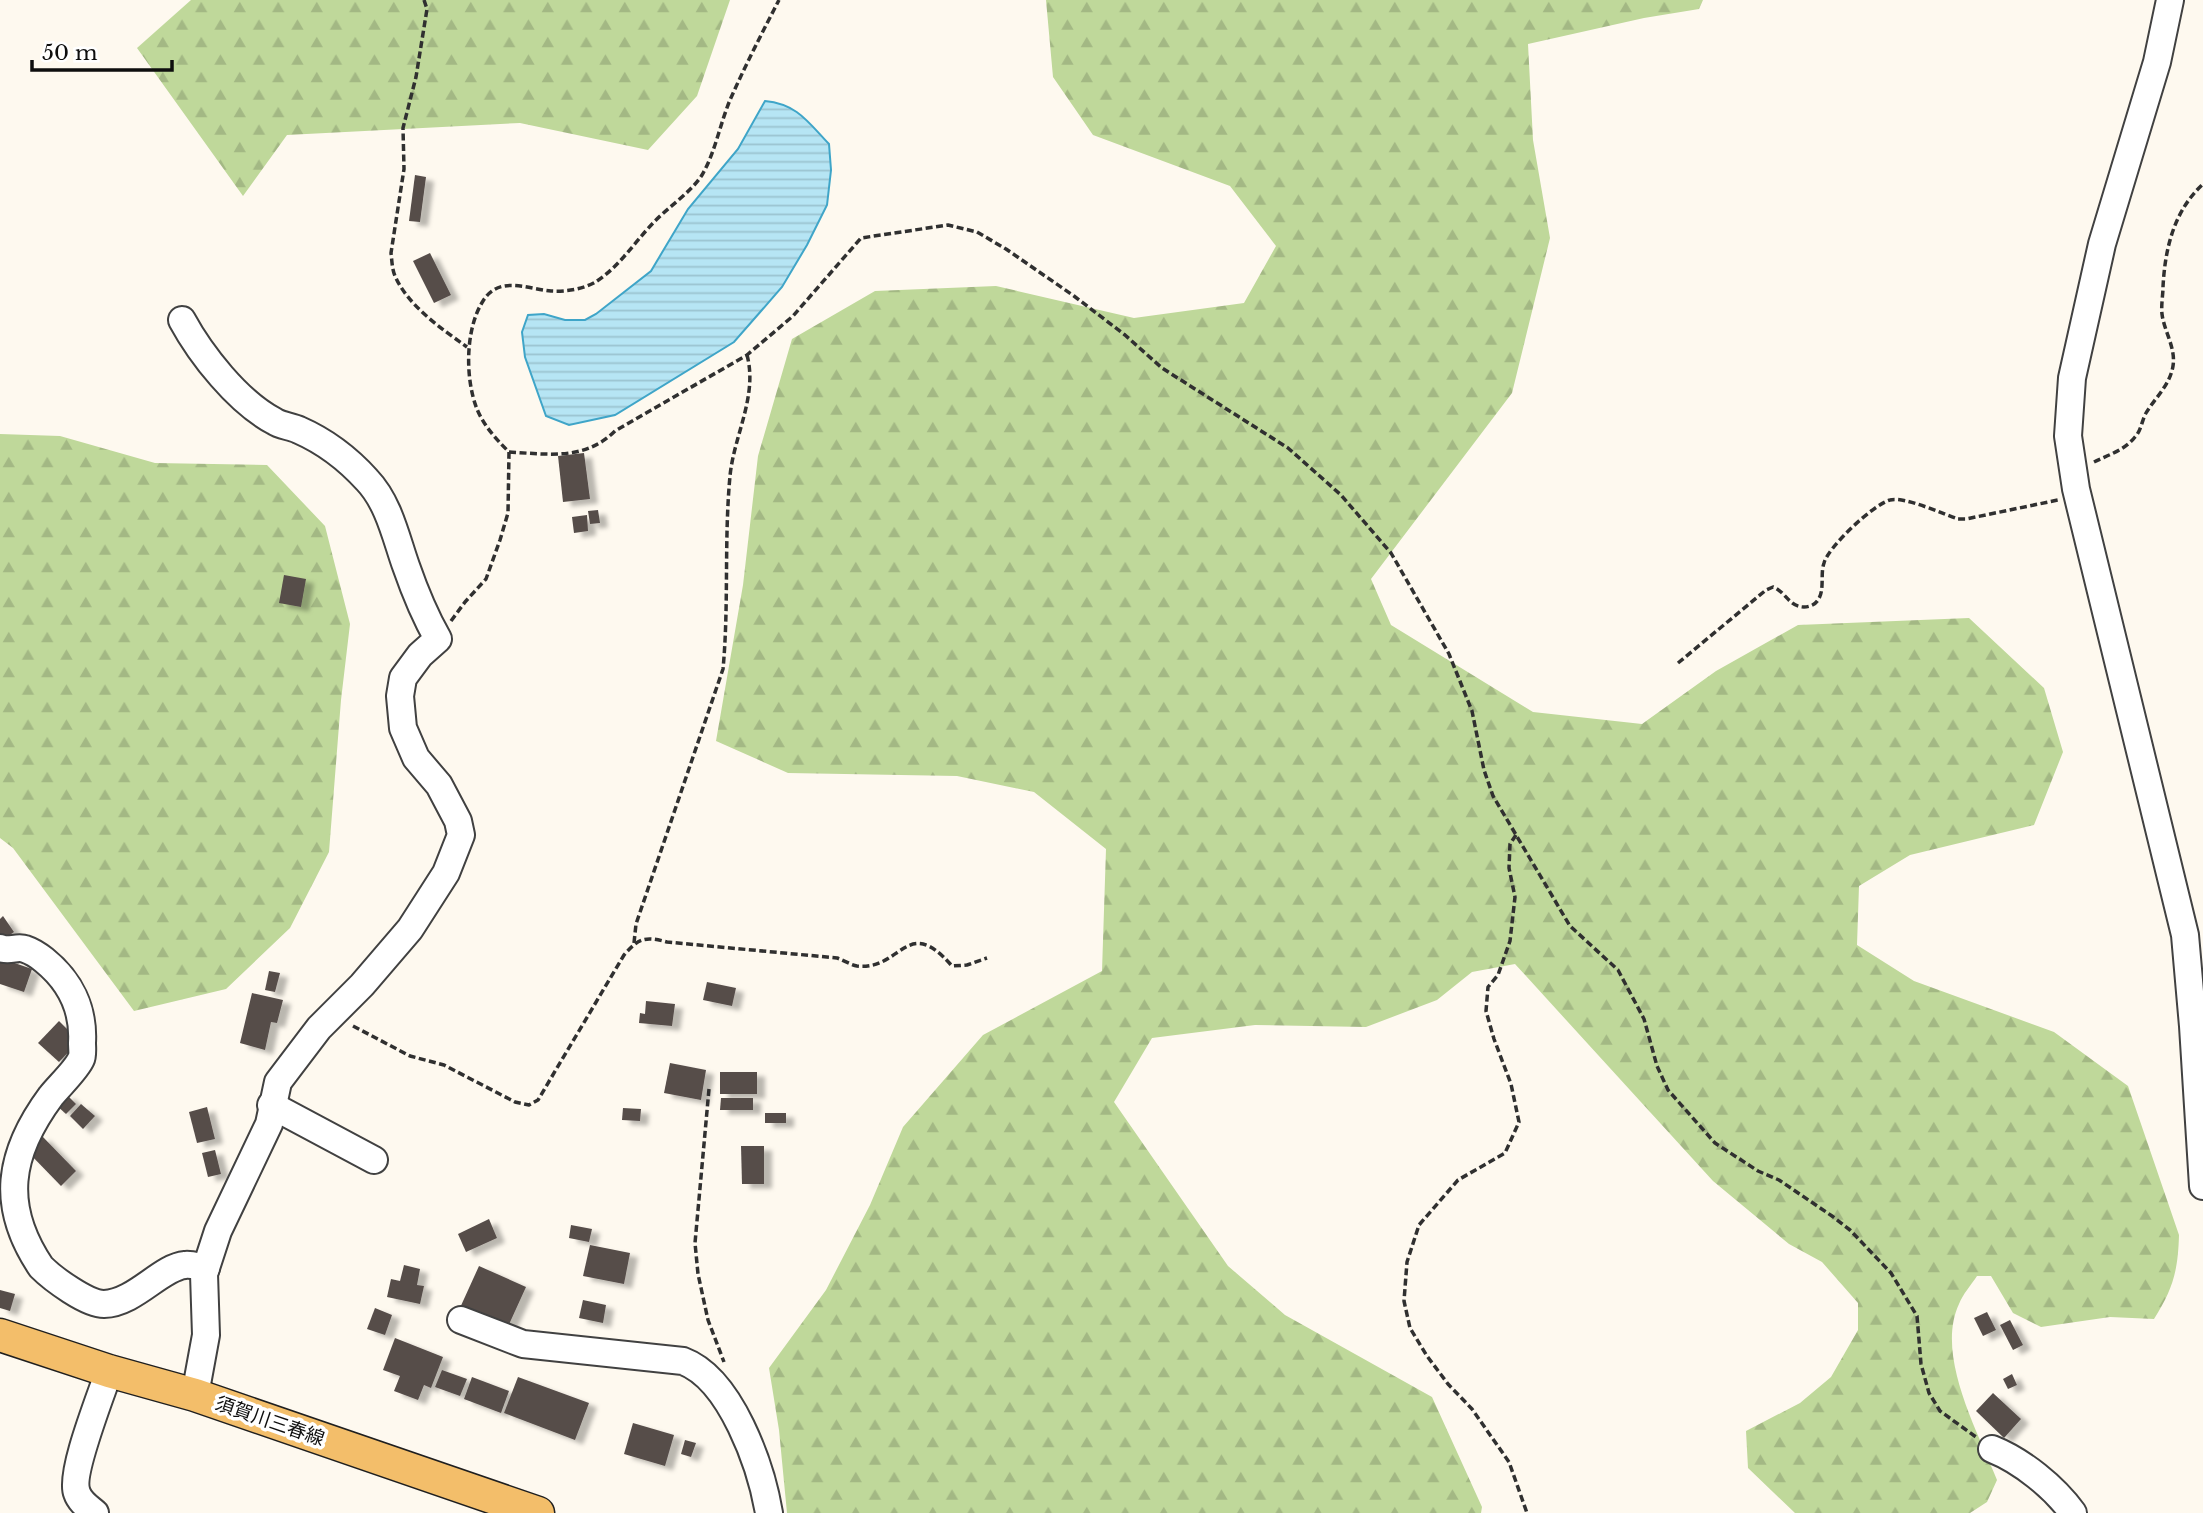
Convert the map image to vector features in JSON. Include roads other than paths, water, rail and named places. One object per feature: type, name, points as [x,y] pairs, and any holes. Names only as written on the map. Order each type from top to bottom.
[{"type":"main road","name":"須賀川三春線","points":[[0,1335],[109,1371],[195,1395],[538,1513]]},
{"type":"street","points":[[2170,0],[2157,62],[2102,244],[2072,378],[2068,436],[2075,484],[2185,935],[2203,1186]]},
{"type":"street","points":[[182,320],[196,346],[256,410],[276,423],[298,429],[334,450],[369,481],[389,516],[423,613],[438,639],[420,655],[403,678],[400,696],[403,729],[416,758],[439,785],[458,821],[461,835],[446,873],[410,929],[362,985],[319,1028],[278,1082],[269,1124],[218,1230],[204,1274],[205,1335],[195,1395]]},
{"type":"street","points":[[0,947],[6,951],[24,948],[43,959],[66,981],[76,999],[83,1025],[81,1058],[38,1114],[17,1148],[8,1174],[10,1215],[22,1244],[43,1269],[72,1292],[103,1304],[130,1296],[166,1272],[184,1265],[206,1268]]},
{"type":"street","points":[[271,1105],[374,1160]]},
{"type":"street","points":[[461,1320],[523,1344],[683,1361],[695,1366],[710,1380],[753,1450],[769,1513]]},
{"type":"street","points":[[95,1513],[82,1503],[75,1491],[78,1466],[109,1371]]},
{"type":"street","points":[[1992,1449],[2019,1462],[2073,1513]]},
{"type":"water","points":[[765,101],[794,110],[829,144],[831,170],[827,205],[782,287],[734,342],[615,415],[569,425],[546,416],[525,357],[522,332],[528,315],[544,314],[565,320],[585,320],[651,271],[688,209],[738,149]]}]
